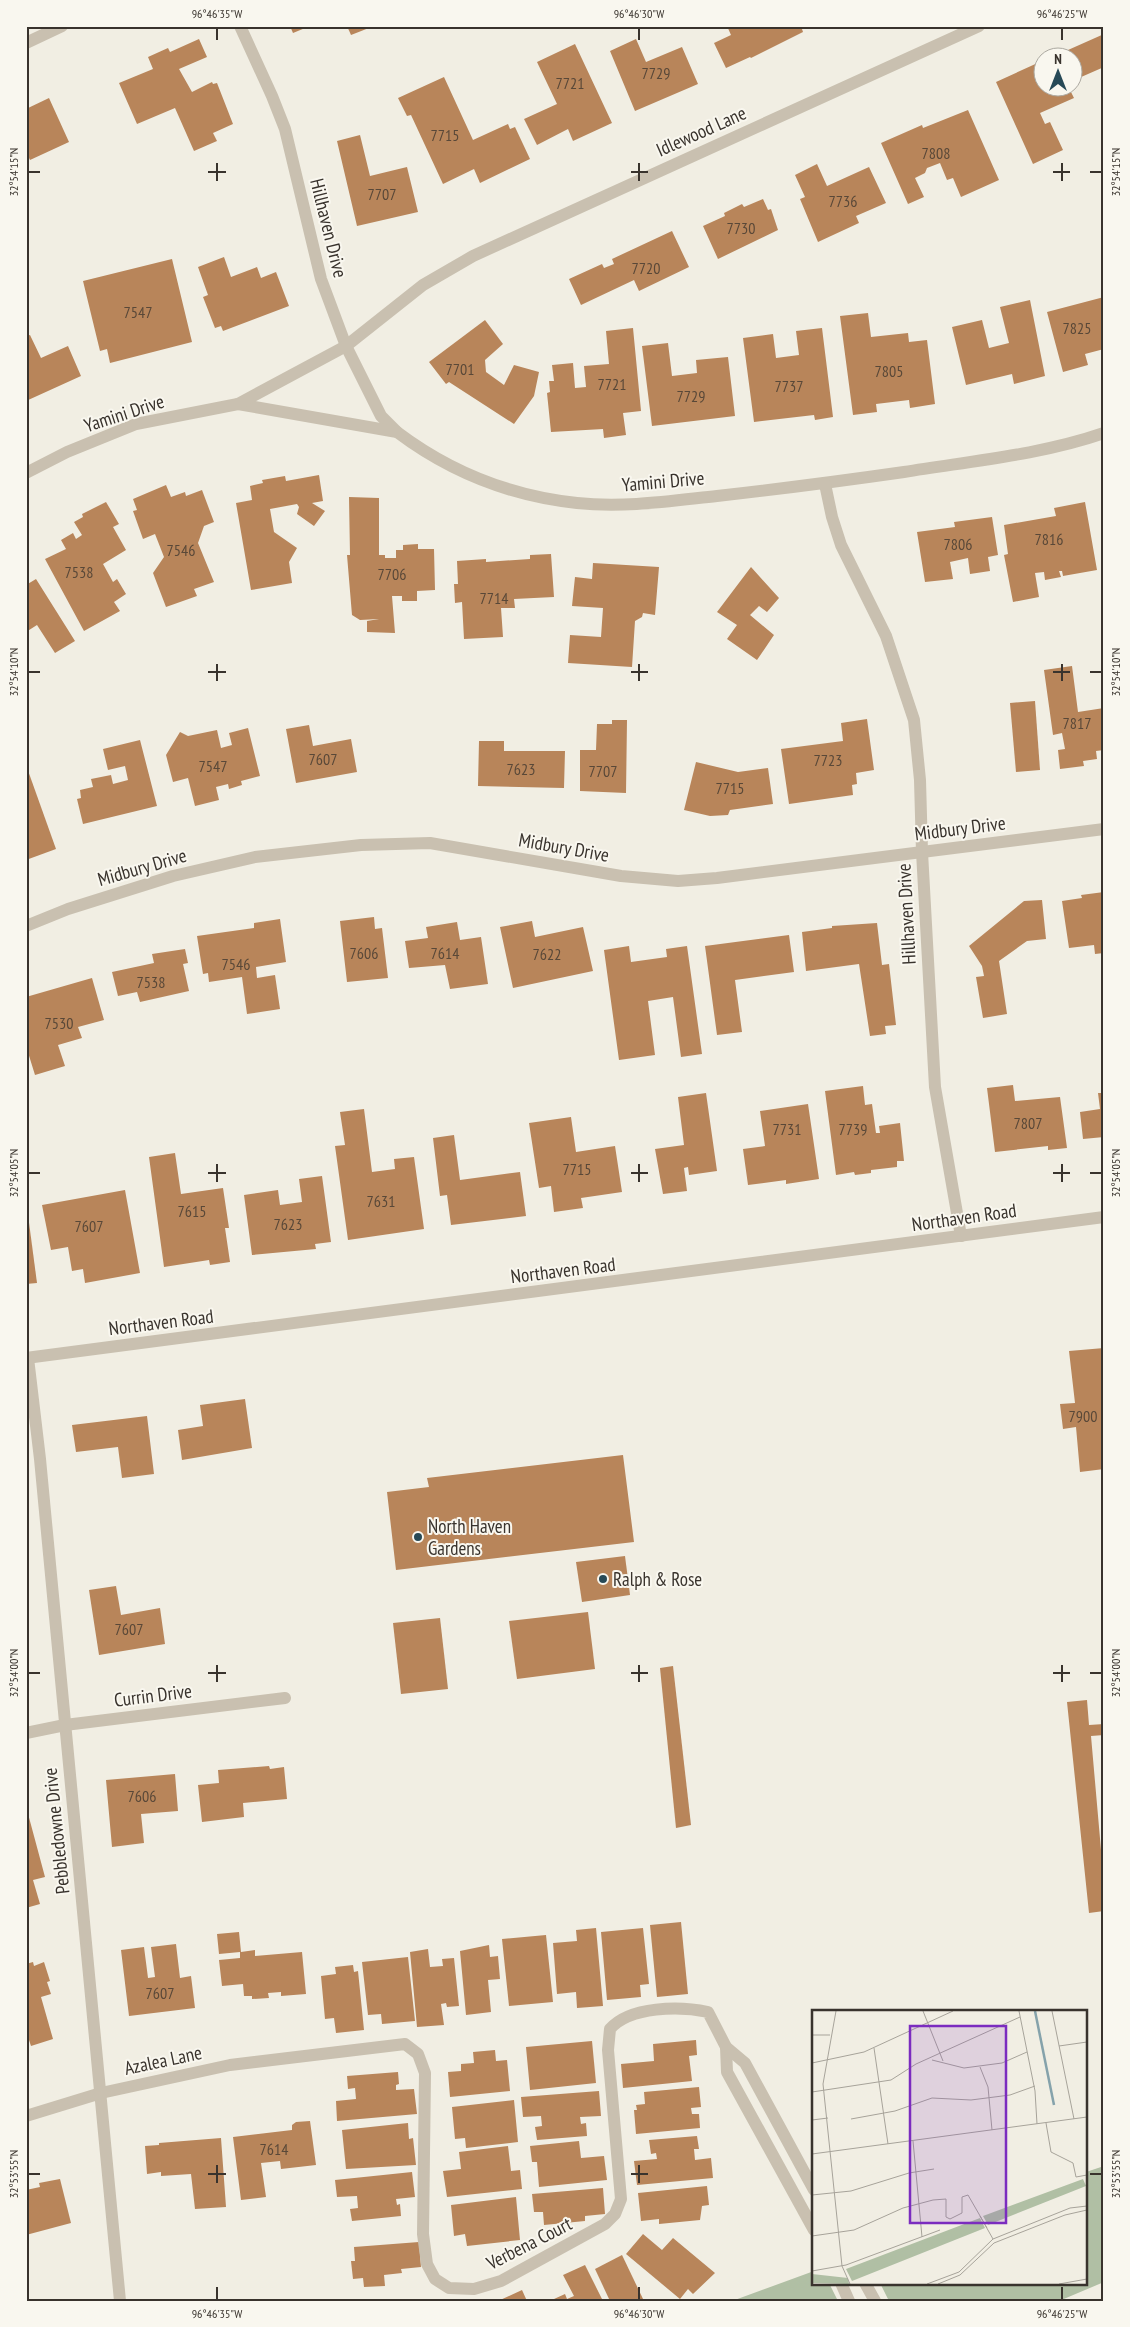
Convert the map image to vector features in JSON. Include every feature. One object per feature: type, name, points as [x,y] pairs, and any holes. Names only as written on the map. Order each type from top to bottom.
[{"type":"street","points":[[26,43],[62,26]]},
{"type":"street","name":"Hillhaven Drive","points":[[240,26],[272,96],[284,130],[321,279],[346,346],[381,416],[397,432]]},
{"type":"street","name":"Idlewood Lane","points":[[346,346],[423,285],[473,256],[979,26]]},
{"type":"street","name":"Yamini Drive","points":[[26,473],[67,452],[136,424],[238,404],[346,346]]},
{"type":"street","name":"Yamini Drive","points":[[238,404],[397,432],[418,448],[468,476],[524,494],[577,503],[633,505],[825,484],[1038,451],[1104,433]]},
{"type":"street","name":"Hillhaven Drive","points":[[825,484],[832,517],[842,545],[886,636],[914,720],[920,780],[922,852],[935,1087],[961,1236]]},
{"type":"street","name":"Midbury Drive","points":[[26,926],[68,909],[173,876],[255,857],[361,845],[430,843],[621,876],[678,880],[718,878],[1104,829]]},
{"type":"street","name":"Northaven Road","points":[[27,1358],[1104,1217]]},
{"type":"street","name":"Pebbledowne Drive","points":[[27,1358],[40,1458],[120,2301]]},
{"type":"street","name":"Currin Drive","points":[[26,1733],[65,1725],[284,1698]]},
{"type":"street","name":"Verbena Court","points":[[311,2056],[405,2044],[418,2054],[425,2073],[424,2234],[427,2264],[435,2279],[449,2288],[474,2289],[501,2281],[605,2224],[615,2214],[621,2199],[608,2050],[610,2029],[617,2021],[625,2016],[663,2009],[686,2007],[708,2012],[726,2047]]},
{"type":"street","points":[[726,2047],[745,2063],[812,2186]]},
{"type":"street","points":[[726,2047],[727,2072],[812,2226]]},
{"type":"street","name":"Azalea Lane","points":[[26,2116],[101,2093],[230,2065],[311,2056]]},
{"type":"street","points":[[841,2284],[849,2301]]},
{"type":"street","points":[[866,2284],[875,2301]]},
{"type":"green space","points":[[1104,2166],[1104,2282],[1059,2301],[889,2301],[880,2284],[1088,2284],[1088,2171]]},
{"type":"green space","points":[[812,2272],[812,2284],[830,2284],[838,2301],[732,2301]]},
{"type":"building","points":[[290,26],[310,26],[293,33]]},
{"type":"building","points":[[347,26],[374,26],[351,35]]},
{"type":"building","points":[[727,26],[801,26],[803,32],[751,58],[726,68],[714,43],[731,35]]},
{"type":"building","points":[[1104,34],[1104,67],[1082,77],[1082,48],[1072,48]]},
{"type":"building","points":[[199,39],[207,57],[179,69],[192,92],[212,82],[213,84],[217,83],[233,124],[213,133],[217,141],[194,151],[175,108],[137,124],[119,83],[153,69],[148,57],[168,48],[170,52]]},
{"type":"building","points":[[636,39],[646,62],[682,47],[698,84],[635,111],[610,51]]},
{"type":"building","points":[[575,44],[612,123],[573,141],[568,129],[537,145],[524,119],[557,104],[537,62]]},
{"type":"building","points":[[1032,66],[1032,98],[1074,98],[1040,113],[1045,124],[1050,122],[1063,150],[1033,164],[996,82]]},
{"type":"building","points":[[444,77],[473,140],[508,124],[510,129],[515,127],[530,159],[480,183],[474,169],[443,184],[411,115],[407,116],[398,98]]},
{"type":"building","points":[[49,98],[69,142],[30,160],[26,152],[26,109]]},
{"type":"building","points":[[968,110],[999,180],[961,197],[953,178],[947,180],[940,163],[927,168],[925,173],[915,178],[924,197],[908,204],[881,143],[922,125],[923,128]]},
{"type":"building","points":[[360,135],[370,176],[407,167],[418,212],[357,226],[337,141]]},
{"type":"building","points":[[817,164],[827,186],[869,167],[886,203],[856,216],[859,223],[818,242],[800,199],[805,197],[795,175]]},
{"type":"building","points":[[763,199],[768,210],[771,209],[778,230],[718,259],[703,226],[725,216],[724,213],[742,204],[744,207]]},
{"type":"building","points":[[672,231],[689,267],[639,291],[634,280],[581,305],[569,279],[602,264],[604,268],[614,264],[612,259]]},
{"type":"building","points":[[224,257],[231,277],[257,267],[261,278],[276,272],[289,306],[223,331],[221,326],[215,328],[203,297],[208,295],[198,267]]},
{"type":"building","points":[[172,259],[192,342],[110,363],[107,349],[100,351],[83,281]]},
{"type":"building","points":[[1104,297],[1104,349],[1085,354],[1088,365],[1063,372],[1047,312]]},
{"type":"building","points":[[1030,300],[1045,376],[1014,384],[1012,374],[966,385],[952,327],[982,320],[989,348],[1009,343],[1000,307]]},
{"type":"building","points":[[868,313],[871,337],[908,333],[909,342],[927,340],[935,404],[910,408],[909,400],[876,404],[877,412],[853,415],[840,316]]},
{"type":"building","points":[[485,320],[503,344],[485,360],[486,372],[504,385],[514,365],[539,372],[534,396],[514,424],[449,382],[446,384],[429,362]]},
{"type":"building","points":[[633,328],[641,411],[623,413],[626,435],[604,438],[603,429],[551,432],[547,393],[550,392],[549,381],[554,381],[552,365],[573,363],[575,388],[586,387],[584,366],[609,364],[606,331]]},
{"type":"building","points":[[822,328],[833,417],[815,420],[814,415],[754,422],[743,338],[773,334],[776,358],[799,355],[796,331]]},
{"type":"building","points":[[30,335],[41,358],[68,346],[81,376],[26,401],[26,336]]},
{"type":"building","points":[[668,343],[672,376],[697,373],[696,360],[728,357],[735,416],[652,426],[642,346]]},
{"type":"building","points":[[319,475],[323,501],[312,503],[325,511],[314,526],[297,514],[299,507],[297,504],[270,509],[274,532],[297,548],[289,562],[292,583],[251,590],[236,503],[252,500],[250,486],[263,483],[262,480],[285,476],[286,481]]},
{"type":"building","points":[[166,485],[171,497],[185,492],[186,496],[202,490],[214,522],[204,526],[198,543],[214,582],[194,589],[197,596],[166,607],[153,573],[164,557],[155,534],[143,539],[133,511],[137,510],[133,499]]},
{"type":"building","points":[[349,497],[379,498],[379,555],[385,555],[385,558],[396,558],[396,550],[403,550],[403,545],[418,544],[418,549],[434,549],[435,590],[417,591],[417,601],[402,601],[402,596],[392,596],[395,633],[367,632],[367,621],[379,619],[360,620],[352,615],[347,555],[350,555]]},
{"type":"building","points":[[106,502],[119,524],[113,527],[126,550],[103,564],[113,582],[117,579],[126,594],[114,602],[120,611],[84,631],[45,559],[66,549],[61,540],[73,533],[76,539],[82,535],[74,522],[83,517],[82,514]]},
{"type":"building","points":[[1085,502],[1097,570],[1063,576],[1062,571],[1059,571],[1061,577],[1045,580],[1044,572],[1035,573],[1039,597],[1013,602],[1004,555],[1008,554],[1004,525],[1056,516],[1054,508]]},
{"type":"building","points":[[992,517],[998,555],[988,557],[990,571],[970,574],[968,558],[950,562],[953,579],[925,582],[917,532],[955,527],[954,522]]},
{"type":"building","points":[[551,554],[554,597],[514,599],[515,608],[501,608],[503,637],[464,639],[462,602],[455,603],[454,584],[458,584],[457,561],[486,559],[486,562],[530,559],[530,555]]},
{"type":"building","points":[[593,563],[659,567],[655,615],[643,613],[642,617],[635,621],[632,667],[568,663],[570,635],[601,637],[603,608],[572,606],[575,577],[592,579]]},
{"type":"building","points":[[751,567],[779,598],[767,612],[759,606],[750,615],[774,635],[757,660],[727,639],[737,625],[717,612]]},
{"type":"building","points":[[36,579],[75,641],[55,653],[37,625],[26,632],[26,585]]},
{"type":"building","points":[[1072,666],[1078,712],[1104,708],[1104,750],[1096,751],[1097,759],[1083,761],[1084,766],[1060,769],[1058,750],[1065,749],[1062,733],[1053,735],[1044,670]]},
{"type":"building","points":[[1035,701],[1040,770],[1016,772],[1010,703]]},
{"type":"building","points":[[867,719],[874,770],[856,773],[857,784],[852,785],[853,795],[789,804],[781,749],[843,741],[841,723]]},
{"type":"building","points":[[612,720],[627,720],[626,793],[580,791],[580,750],[596,750],[597,724],[612,724]]},
{"type":"building","points":[[309,725],[313,746],[351,739],[357,772],[296,783],[286,729]]},
{"type":"building","points":[[248,728],[260,776],[241,781],[242,785],[229,789],[228,784],[216,787],[219,800],[195,806],[188,778],[173,782],[166,755],[180,732],[188,736],[217,730],[221,748],[232,745],[229,733]]},
{"type":"building","points":[[140,740],[157,806],[83,824],[77,799],[81,798],[80,790],[93,787],[91,779],[111,775],[113,784],[128,780],[125,766],[108,770],[103,749]]},
{"type":"building","points":[[479,741],[504,741],[504,751],[565,751],[564,788],[478,786]]},
{"type":"building","points":[[696,762],[738,772],[768,768],[773,804],[730,810],[728,815],[710,816],[684,810]]},
{"type":"building","points":[[26,765],[56,849],[26,860]]},
{"type":"building","points":[[1104,892],[1104,953],[1095,954],[1094,945],[1069,948],[1062,901],[1082,898],[1081,895]]},
{"type":"building","points":[[1042,900],[1046,939],[1027,941],[999,961],[1007,1014],[983,1018],[976,977],[984,976],[982,966],[969,946],[1024,901]]},
{"type":"building","points":[[374,917],[375,929],[382,928],[388,978],[347,982],[340,921]]},
{"type":"building","points":[[280,919],[286,962],[256,967],[257,978],[275,975],[280,1009],[247,1014],[242,977],[209,982],[208,973],[203,974],[197,936],[254,928],[254,923]]},
{"type":"building","points":[[532,921],[535,937],[583,927],[593,971],[513,988],[500,927]]},
{"type":"building","points":[[457,922],[460,940],[481,937],[488,984],[450,989],[445,965],[409,968],[405,941],[428,938],[426,927]]},
{"type":"building","points":[[877,923],[882,965],[889,964],[896,1025],[885,1026],[886,1034],[870,1036],[859,964],[806,971],[802,932],[832,928],[832,926]]},
{"type":"building","points":[[789,935],[794,972],[735,980],[742,1032],[717,1035],[705,946]]},
{"type":"building","points":[[629,946],[631,962],[667,957],[666,949],[687,946],[702,1054],[681,1057],[673,997],[648,1001],[655,1055],[619,1060],[604,950]]},
{"type":"building","points":[[185,949],[188,963],[183,964],[189,991],[140,1002],[137,992],[118,996],[112,972],[154,963],[152,954]]},
{"type":"building","points":[[92,978],[104,1020],[78,1027],[82,1038],[58,1045],[65,1066],[35,1075],[26,1046],[26,997]]},
{"type":"building","points":[[1013,1085],[1015,1101],[1060,1097],[1067,1148],[1048,1150],[1048,1146],[995,1152],[987,1088]]},
{"type":"building","points":[[863,1086],[865,1105],[872,1104],[876,1133],[880,1133],[879,1126],[900,1123],[904,1161],[897,1161],[897,1167],[871,1170],[871,1173],[855,1175],[854,1172],[836,1175],[825,1091]]},
{"type":"building","points":[[706,1093],[717,1171],[689,1175],[688,1167],[684,1168],[687,1191],[663,1194],[655,1149],[684,1145],[678,1097]]},
{"type":"building","points":[[1098,1093],[1104,1093],[1104,1137],[1083,1139],[1080,1112],[1100,1109]]},
{"type":"building","points":[[808,1104],[819,1179],[786,1184],[786,1180],[748,1185],[743,1149],[765,1146],[760,1111]]},
{"type":"building","points":[[364,1109],[372,1172],[395,1169],[394,1159],[414,1157],[424,1229],[348,1240],[335,1146],[345,1145],[340,1112]]},
{"type":"building","points":[[571,1117],[576,1152],[615,1146],[622,1192],[581,1198],[583,1208],[554,1212],[551,1186],[539,1188],[529,1123]]},
{"type":"building","points":[[454,1135],[460,1180],[520,1172],[526,1216],[451,1225],[447,1195],[440,1196],[433,1138]]},
{"type":"building","points":[[175,1153],[181,1194],[223,1188],[229,1228],[225,1228],[230,1262],[210,1265],[209,1260],[164,1267],[149,1157]]},
{"type":"building","points":[[322,1176],[331,1242],[315,1244],[316,1249],[252,1255],[244,1195],[278,1190],[280,1205],[302,1202],[299,1179]]},
{"type":"building","points":[[125,1190],[140,1273],[85,1283],[83,1269],[72,1271],[68,1247],[51,1250],[42,1205]]},
{"type":"building","points":[[26,1215],[28,1215],[37,1283],[26,1284]]},
{"type":"building","points":[[1104,1348],[1104,1469],[1080,1472],[1076,1427],[1063,1429],[1060,1404],[1075,1403],[1069,1351]]},
{"type":"building","points":[[245,1399],[252,1448],[182,1460],[178,1430],[203,1426],[200,1405]]},
{"type":"building","points":[[147,1416],[154,1474],[122,1478],[118,1447],[76,1452],[72,1425]]},
{"type":"building","points":[[623,1455],[634,1542],[396,1570],[387,1492],[429,1487],[427,1478]]},
{"type":"building","name":"Ralph & Rose","points":[[625,1556],[630,1595],[582,1602],[576,1562]]},
{"type":"building","points":[[116,1586],[121,1615],[160,1608],[165,1644],[99,1655],[89,1590]]},
{"type":"building","points":[[588,1612],[595,1669],[517,1679],[509,1621]]},
{"type":"building","points":[[440,1618],[448,1689],[401,1694],[393,1623]]},
{"type":"building","points":[[673,1666],[691,1825],[676,1828],[660,1668]]},
{"type":"building","points":[[1087,1700],[1089,1725],[1104,1724],[1104,1735],[1091,1736],[1104,1884],[1104,1911],[1089,1913],[1067,1702]]},
{"type":"building","points":[[269,1766],[270,1769],[284,1767],[287,1799],[243,1803],[244,1817],[202,1822],[198,1785],[219,1783],[218,1770]]},
{"type":"building","points":[[175,1774],[178,1811],[141,1814],[144,1843],[112,1847],[106,1780]]},
{"type":"building","points":[[27,1810],[45,1877],[33,1880],[40,1904],[26,1908]]},
{"type":"building","points":[[681,1922],[688,1994],[657,1997],[650,1925]]},
{"type":"building","points":[[596,1928],[603,2006],[577,2008],[576,1992],[557,1994],[553,1943],[577,1941],[576,1930]]},
{"type":"building","points":[[643,1928],[649,1984],[640,1985],[641,1997],[607,2000],[601,1932]]},
{"type":"building","points":[[239,1932],[241,1952],[255,1950],[255,1956],[302,1952],[306,1994],[281,1996],[281,1992],[268,1993],[269,1998],[252,1999],[252,1996],[244,1996],[243,1984],[222,1986],[219,1960],[240,1958],[240,1952],[219,1954],[217,1934]]},
{"type":"building","points":[[546,1935],[553,2002],[509,2006],[502,1939]]},
{"type":"building","points":[[176,1944],[180,1978],[191,1976],[195,2008],[129,2016],[121,1950],[144,1947],[148,1978],[155,1977],[151,1947]]},
{"type":"building","points":[[489,1945],[490,1957],[498,1956],[500,1979],[488,1980],[491,2012],[466,2015],[460,1951]]},
{"type":"building","points":[[428,1949],[430,1967],[443,1966],[442,1959],[454,1958],[459,2006],[447,2007],[446,2003],[441,2004],[444,2025],[417,2027],[410,1952]]},
{"type":"building","points":[[408,1957],[415,2021],[382,2024],[381,2014],[368,2015],[362,1962]]},
{"type":"building","points":[[33,1962],[34,1966],[44,1962],[50,1981],[47,1982],[51,1994],[41,1997],[53,2039],[31,2046],[29,2040],[26,2041],[26,1964]]},
{"type":"building","points":[[353,1965],[354,1972],[358,1971],[364,2030],[336,2033],[334,2018],[325,2019],[321,1976],[336,1974],[335,1967]]},
{"type":"building","points":[[696,2040],[697,2055],[689,2056],[692,2081],[623,2088],[621,2064],[654,2061],[653,2044]]},
{"type":"building","points":[[592,2041],[596,2083],[530,2090],[526,2047]]},
{"type":"building","points":[[495,2050],[496,2061],[507,2060],[510,2091],[450,2097],[448,2072],[461,2071],[461,2064],[474,2063],[473,2052]]},
{"type":"building","points":[[398,2072],[399,2084],[396,2085],[396,2090],[414,2089],[417,2114],[337,2121],[336,2101],[356,2099],[355,2088],[348,2089],[347,2076]]},
{"type":"building","points":[[699,2087],[701,2107],[691,2108],[692,2114],[699,2114],[700,2128],[636,2134],[634,2110],[637,2110],[636,2105],[645,2104],[644,2092]]},
{"type":"building","points":[[599,2091],[601,2116],[580,2117],[581,2124],[586,2123],[587,2136],[537,2140],[535,2127],[542,2126],[541,2116],[523,2117],[521,2097]]},
{"type":"building","points":[[514,2100],[518,2142],[466,2148],[465,2138],[455,2139],[452,2107]]},
{"type":"building","points":[[310,2121],[316,2165],[281,2169],[280,2161],[261,2163],[266,2197],[241,2200],[233,2137],[292,2130],[292,2125],[296,2122]]},
{"type":"building","points":[[408,2123],[409,2139],[413,2138],[416,2165],[346,2169],[342,2130]]},
{"type":"building","points":[[697,2136],[699,2149],[694,2149],[695,2160],[711,2158],[713,2178],[637,2185],[634,2161],[657,2159],[656,2153],[651,2154],[649,2140]]},
{"type":"building","points":[[221,2138],[226,2207],[195,2209],[191,2174],[161,2176],[161,2172],[147,2174],[145,2146],[159,2145],[159,2143]]},
{"type":"building","points":[[579,2141],[581,2158],[604,2156],[607,2180],[539,2187],[537,2162],[532,2162],[530,2146]]},
{"type":"building","points":[[508,2146],[511,2171],[520,2170],[522,2189],[447,2197],[443,2171],[461,2169],[459,2152]]},
{"type":"building","points":[[412,2172],[415,2197],[396,2199],[397,2205],[400,2204],[401,2216],[352,2221],[350,2209],[358,2208],[357,2196],[337,2197],[335,2180]]},
{"type":"building","points":[[60,2179],[71,2223],[26,2235],[26,2190],[40,2187],[39,2183]]},
{"type":"building","points":[[707,2186],[709,2205],[702,2206],[700,2220],[659,2224],[659,2219],[641,2221],[638,2193]]},
{"type":"building","points":[[603,2188],[605,2214],[585,2216],[585,2221],[544,2225],[543,2212],[534,2212],[532,2194]]},
{"type":"building","points":[[516,2197],[520,2240],[467,2246],[465,2234],[454,2236],[451,2205]]},
{"type":"building","points":[[643,2234],[662,2250],[673,2238],[715,2273],[693,2294],[688,2289],[680,2299],[626,2254]]},
{"type":"building","points":[[419,2242],[421,2267],[401,2269],[402,2273],[384,2275],[385,2286],[364,2287],[363,2278],[353,2279],[351,2261],[355,2261],[354,2247]]},
{"type":"building","points":[[622,2255],[644,2301],[610,2301],[595,2269]]},
{"type":"building","points":[[585,2265],[603,2301],[555,2301],[554,2299],[565,2294],[567,2299],[574,2296],[563,2275]]},
{"type":"building","points":[[522,2290],[527,2301],[498,2301]]},
{"type":"place","name":"North Haven Gardens","points":[[418,1537]]},
{"type":"place","name":"Ralph & Rose","points":[[603,1579]]}]
